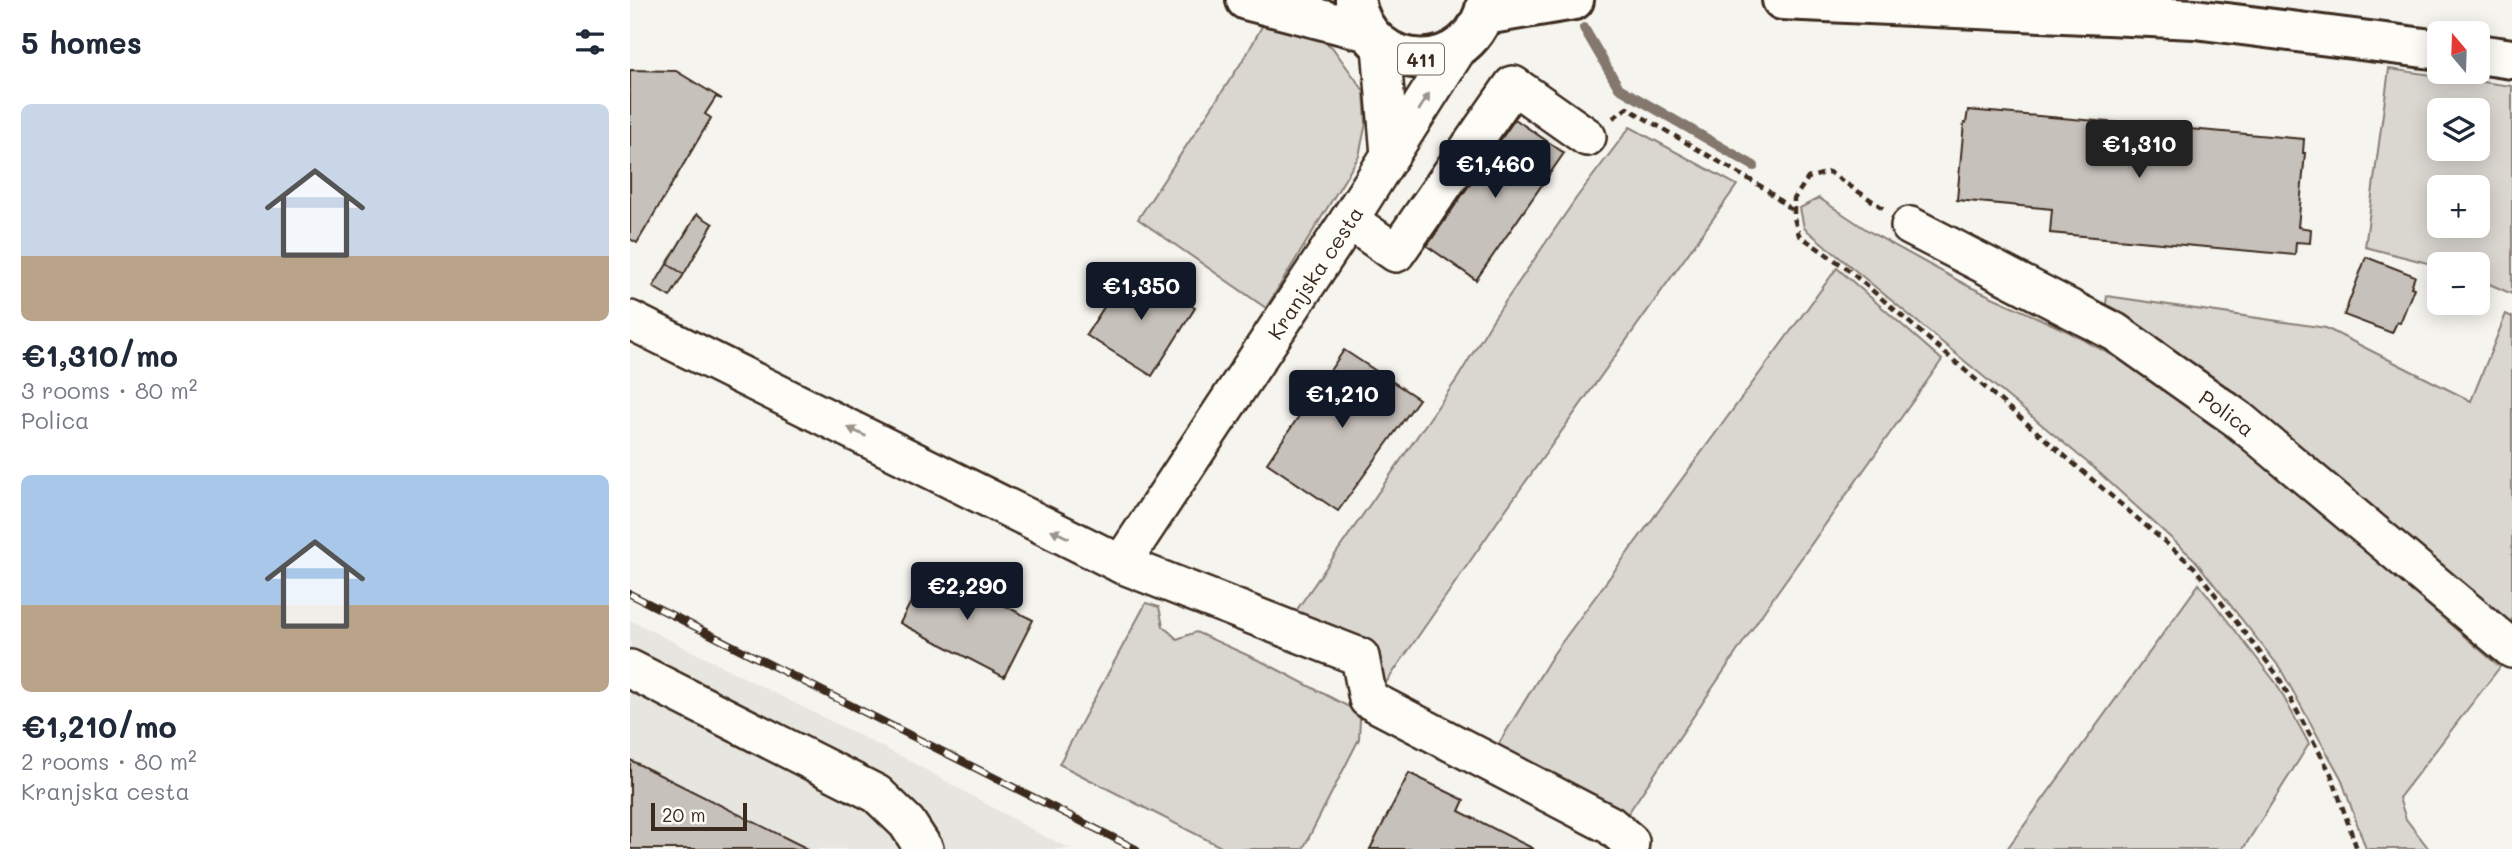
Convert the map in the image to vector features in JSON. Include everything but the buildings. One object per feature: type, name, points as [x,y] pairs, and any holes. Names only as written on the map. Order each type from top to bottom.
[{"type":"main road","name":"411","points":[[1246,0],[1367,25],[1395,54],[1419,59],[1443,55],[1458,48],[1474,34],[1486,8],[1574,0]]},
{"type":"main road","points":[[1782,0],[2195,19],[2427,48]]},
{"type":"main road","points":[[2490,56],[2512,59]]},
{"type":"street","points":[[1367,25],[1391,155]]},
{"type":"street","name":"Kranjska cesta","points":[[1121,564],[1349,220],[1458,48]]},
{"type":"street","points":[[1349,220],[1396,253],[1513,85],[1587,137]]},
{"type":"street","name":"Polica","points":[[1910,226],[2126,340],[2239,420],[2512,649]]},
{"type":"street","points":[[630,320],[1121,564],[1360,657],[1368,699],[1610,825],[1630,842],[1629,849]]},
{"type":"street","points":[[630,669],[877,794],[906,823],[924,849]]},
{"type":"path","points":[[1587,137],[1627,108],[1765,188],[1794,212]]},
{"type":"path","points":[[1910,226],[1829,172],[1808,178],[1794,199],[1799,235],[1846,268],[2194,566],[2278,676],[2331,774],[2357,849]]},
{"type":"shaded area","points":[[1262,26],[1310,34],[1332,47],[1364,91],[1366,123],[1359,156],[1266,308],[1138,219],[1247,54]]},
{"type":"shaded area","points":[[2389,69],[2427,74],[2427,84],[2490,83],[2512,86],[2512,294],[2490,284],[2490,252],[2427,252],[2427,263],[2365,247]]},
{"type":"shaded area","points":[[1630,127],[1737,185],[1381,690],[1281,639],[1298,608],[1457,379],[1494,318],[1577,197]]},
{"type":"shaded area","points":[[1819,198],[1870,232],[1968,286],[2069,332],[2134,367],[2272,471],[2500,667],[2399,798],[2406,819],[2429,849],[2366,849],[2341,778],[2280,668],[2194,559],[2094,468],[1804,228],[1800,208]]},
{"type":"shaded area","points":[[1837,268],[1942,360],[1773,598],[1627,815],[1496,748],[1554,653]]},
{"type":"shaded area","points":[[2107,296],[2326,328],[2471,401],[2506,314],[2512,317],[2512,630],[2105,311]]},
{"type":"shaded area","points":[[2199,584],[2276,683],[2309,744],[2243,849],[2007,849]]},
{"type":"shaded area","points":[[1146,603],[1159,607],[1163,626],[1177,639],[1196,632],[1267,664],[1353,709],[1360,719],[1359,739],[1303,849],[1225,849],[1059,764]]},
{"type":"shaded area","points":[[630,620],[912,762],[1071,849],[630,849]]},
{"type":"waterway","points":[[1584,28],[1619,88],[1754,166]]},
{"type":"railway","points":[[630,594],[1136,849]]}]
